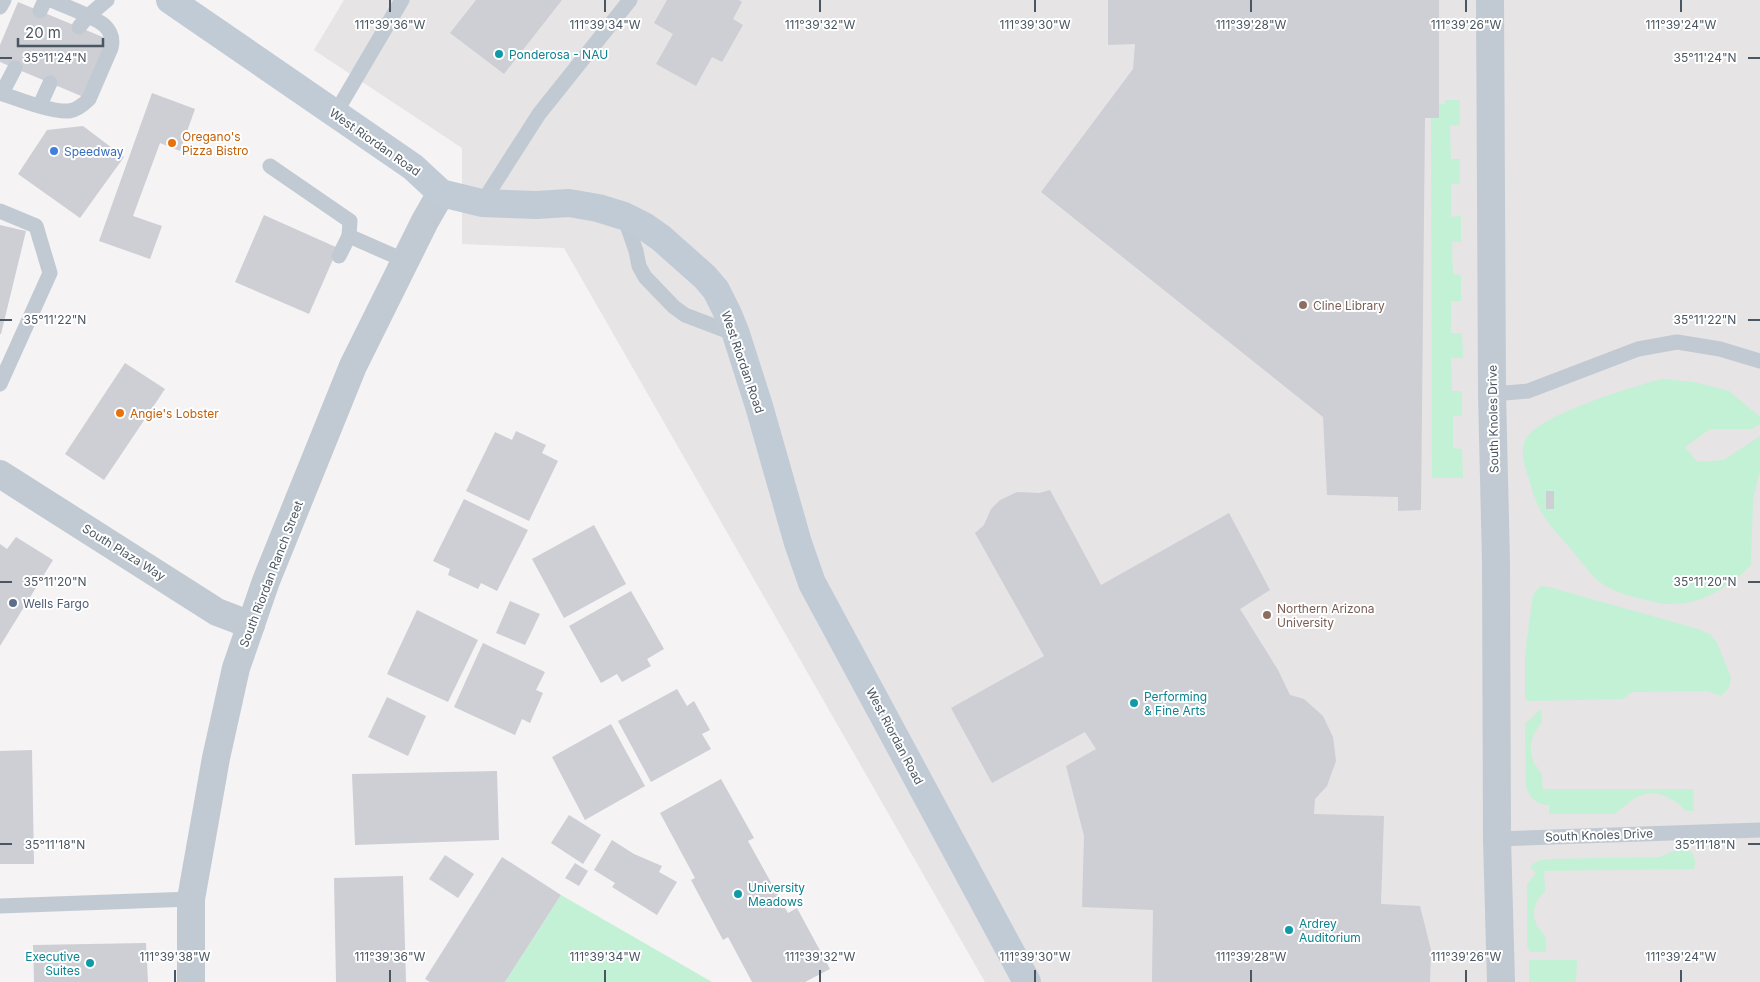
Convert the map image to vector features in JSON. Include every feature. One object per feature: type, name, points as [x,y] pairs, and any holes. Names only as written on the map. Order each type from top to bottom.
[{"type":"street","name":"West Riordan Road","points":[[170,0],[413,166],[441,193],[482,203],[536,205],[568,203],[598,208],[624,216],[644,226],[661,238],[705,277],[716,290],[736,334],[759,406],[787,507],[812,582],[1027,982]]},
{"type":"street","name":"South Knoles Drive","points":[[1490,0],[1492,394],[1501,982]]},
{"type":"street","name":"South Riordan Ranch Street","points":[[191,982],[191,899],[216,758],[236,668],[266,581],[353,366],[424,221],[441,193]]},
{"type":"street","name":"South Plaza Way","points":[[0,474],[217,612],[251,625]]},
{"type":"lane","points":[[0,7],[4,0]]},
{"type":"lane","points":[[15,68],[1,93],[40,105],[71,111],[83,105],[89,99],[111,48],[112,41],[105,26],[83,22],[51,0]]},
{"type":"lane","points":[[83,22],[107,0]]},
{"type":"lane","points":[[335,114],[402,0]]},
{"type":"lane","points":[[482,203],[539,114],[630,0]]},
{"type":"lane","points":[[40,105],[50,84]]},
{"type":"lane","points":[[270,166],[350,221],[349,236],[339,256]]},
{"type":"lane","points":[[0,211],[36,226],[50,273],[0,383]]},
{"type":"lane","points":[[624,216],[639,266],[645,277],[674,307],[686,315],[736,334]]},
{"type":"lane","points":[[349,236],[406,261]]},
{"type":"lane","points":[[1492,394],[1528,391],[1638,349],[1677,342],[1720,349],[1760,361]]},
{"type":"lane","name":"South Knoles Drive","points":[[1498,839],[1760,830]]},
{"type":"lane","points":[[0,906],[191,899]]},
{"type":"shaded area","name":"Northern Arizona University","points":[[344,0],[1760,0],[1760,982],[985,982],[564,248],[462,244],[462,148],[314,50]]},
{"type":"green space","points":[[1445,100],[1460,100],[1460,125],[1450,126],[1451,159],[1460,159],[1460,184],[1451,184],[1451,217],[1461,216],[1461,242],[1452,242],[1453,274],[1461,275],[1461,301],[1451,301],[1451,333],[1462,333],[1463,358],[1451,358],[1452,391],[1462,391],[1462,416],[1453,416],[1453,448],[1462,449],[1463,478],[1432,478],[1431,104],[1445,104]]},
{"type":"green space","points":[[1662,379],[1694,382],[1729,391],[1760,417],[1760,424],[1752,429],[1710,429],[1685,447],[1697,462],[1724,460],[1760,436],[1760,471],[1753,499],[1751,565],[1734,581],[1714,593],[1704,598],[1681,604],[1661,603],[1629,596],[1601,583],[1550,525],[1540,510],[1532,491],[1523,454],[1526,439],[1534,430],[1549,420],[1588,403]]},
{"type":"green space","points":[[1541,586],[1698,629],[1711,635],[1717,643],[1731,677],[1729,688],[1721,696],[1707,691],[1633,692],[1622,699],[1529,701],[1525,698],[1525,656],[1533,594]]},
{"type":"green space","points":[[1541,709],[1542,722],[1533,736],[1531,752],[1534,763],[1542,775],[1543,789],[1693,789],[1694,811],[1686,811],[1675,801],[1660,794],[1648,793],[1635,798],[1614,814],[1549,814],[1549,805],[1541,804],[1534,800],[1526,786],[1525,724]]},
{"type":"green space","points":[[1681,848],[1691,852],[1695,858],[1694,869],[1544,871],[1545,891],[1536,903],[1534,916],[1538,927],[1546,938],[1546,952],[1530,952],[1527,945],[1527,885],[1536,873],[1530,866],[1540,860],[1549,859],[1659,857]]},
{"type":"green space","points":[[561,895],[712,982],[505,982]]},
{"type":"green space","points":[[1529,960],[1577,960],[1576,982],[1529,982]]},
{"type":"building","name":"Ponderosa - NAU","points":[[476,0],[562,0],[504,74],[450,33]]},
{"type":"building","points":[[667,0],[739,0],[742,2],[733,19],[743,25],[722,62],[712,57],[696,86],[656,64],[673,34],[654,23]]},
{"type":"building","name":"Cline Library","points":[[1108,0],[1439,0],[1439,118],[1425,118],[1421,510],[1398,511],[1398,497],[1327,495],[1323,417],[1041,192],[1133,69],[1135,44],[1108,45]]},
{"type":"building","points":[[18,2],[110,40],[86,98],[0,62],[0,45]]},
{"type":"building","points":[[152,93],[195,109],[180,151],[160,143],[133,216],[162,226],[150,259],[99,241]]},
{"type":"building","points":[[83,126],[124,157],[80,218],[18,174],[47,130]]},
{"type":"building","points":[[264,215],[338,248],[309,314],[235,282]]},
{"type":"building","points":[[0,225],[26,231],[1,334],[0,334]]},
{"type":"building","name":"Angie's Lobster","points":[[125,363],[165,389],[104,480],[65,454]]},
{"type":"building","points":[[516,431],[546,445],[542,453],[558,461],[529,521],[466,491],[495,432],[512,440]]},
{"type":"building","name":"Performing & Fine Arts","points":[[1050,490],[1101,585],[1229,513],[1270,590],[1240,609],[1278,670],[1290,695],[1304,699],[1323,716],[1333,737],[1336,761],[1327,786],[1315,799],[1314,814],[1384,816],[1381,904],[1420,906],[1431,950],[1430,982],[1152,982],[1153,910],[1082,907],[1084,836],[1066,766],[1096,749],[1085,732],[992,783],[951,708],[1044,656],[975,533],[984,525],[991,509],[1000,500],[1017,492],[1039,493]]},
{"type":"building","points":[[1546,491],[1554,491],[1554,509],[1546,509]]},
{"type":"building","points":[[464,499],[528,530],[497,591],[481,583],[478,589],[448,575],[450,569],[433,561]]},
{"type":"building","points":[[594,525],[626,584],[564,618],[532,559]]},
{"type":"building","name":"Wells Fargo","points":[[16,537],[53,560],[0,646],[0,544],[7,549]]},
{"type":"building","points":[[631,591],[664,649],[647,659],[651,666],[622,682],[617,674],[601,683],[569,626]]},
{"type":"building","points":[[510,601],[540,614],[525,645],[496,633]]},
{"type":"building","points":[[417,610],[478,640],[448,702],[387,674]]},
{"type":"building","points":[[483,643],[545,672],[536,690],[543,693],[530,723],[522,719],[515,735],[454,707]]},
{"type":"building","points":[[677,689],[687,706],[694,701],[710,730],[702,734],[711,749],[651,782],[618,721]]},
{"type":"building","points":[[387,697],[426,716],[408,756],[368,737]]},
{"type":"building","points":[[611,724],[645,786],[585,820],[552,757]]},
{"type":"building","points":[[32,750],[34,864],[0,864],[0,751]]},
{"type":"building","points":[[497,771],[499,840],[355,845],[352,774]]},
{"type":"building","name":"University Meadows","points":[[721,779],[754,838],[748,841],[788,913],[797,908],[830,969],[805,982],[752,982],[728,937],[723,940],[691,880],[695,878],[660,813]]},
{"type":"building","points":[[569,815],[601,835],[583,864],[551,843]]},
{"type":"building","points":[[612,840],[634,854],[662,866],[659,872],[677,882],[657,915],[612,887],[615,883],[594,870]]},
{"type":"building","points":[[445,855],[474,874],[458,898],[429,879]]},
{"type":"building","points":[[502,857],[561,895],[505,982],[430,982],[425,979]]},
{"type":"building","points":[[575,863],[588,871],[579,886],[565,878]]},
{"type":"building","points":[[403,876],[406,982],[336,982],[334,878]]},
{"type":"building","name":"Executive Suites","points":[[146,943],[148,982],[34,982],[33,945]]},
{"type":"place","name":"Ponderosa - NAU","points":[[499,54]]},
{"type":"place","name":"Oregano's Pizza Bistro","points":[[172,143]]},
{"type":"place","name":"Speedway","points":[[54,151]]},
{"type":"place","name":"Cline Library","points":[[1303,305]]},
{"type":"place","name":"Angie's Lobster","points":[[120,413]]},
{"type":"place","name":"Wells Fargo","points":[[13,603]]},
{"type":"place","name":"Northern Arizona University","points":[[1267,615]]},
{"type":"place","name":"Performing & Fine Arts","points":[[1134,703]]},
{"type":"place","name":"University Meadows","points":[[738,894]]},
{"type":"place","name":"Ardrey Auditorium","points":[[1289,930]]},
{"type":"place","name":"Executive Suites","points":[[90,963]]}]
